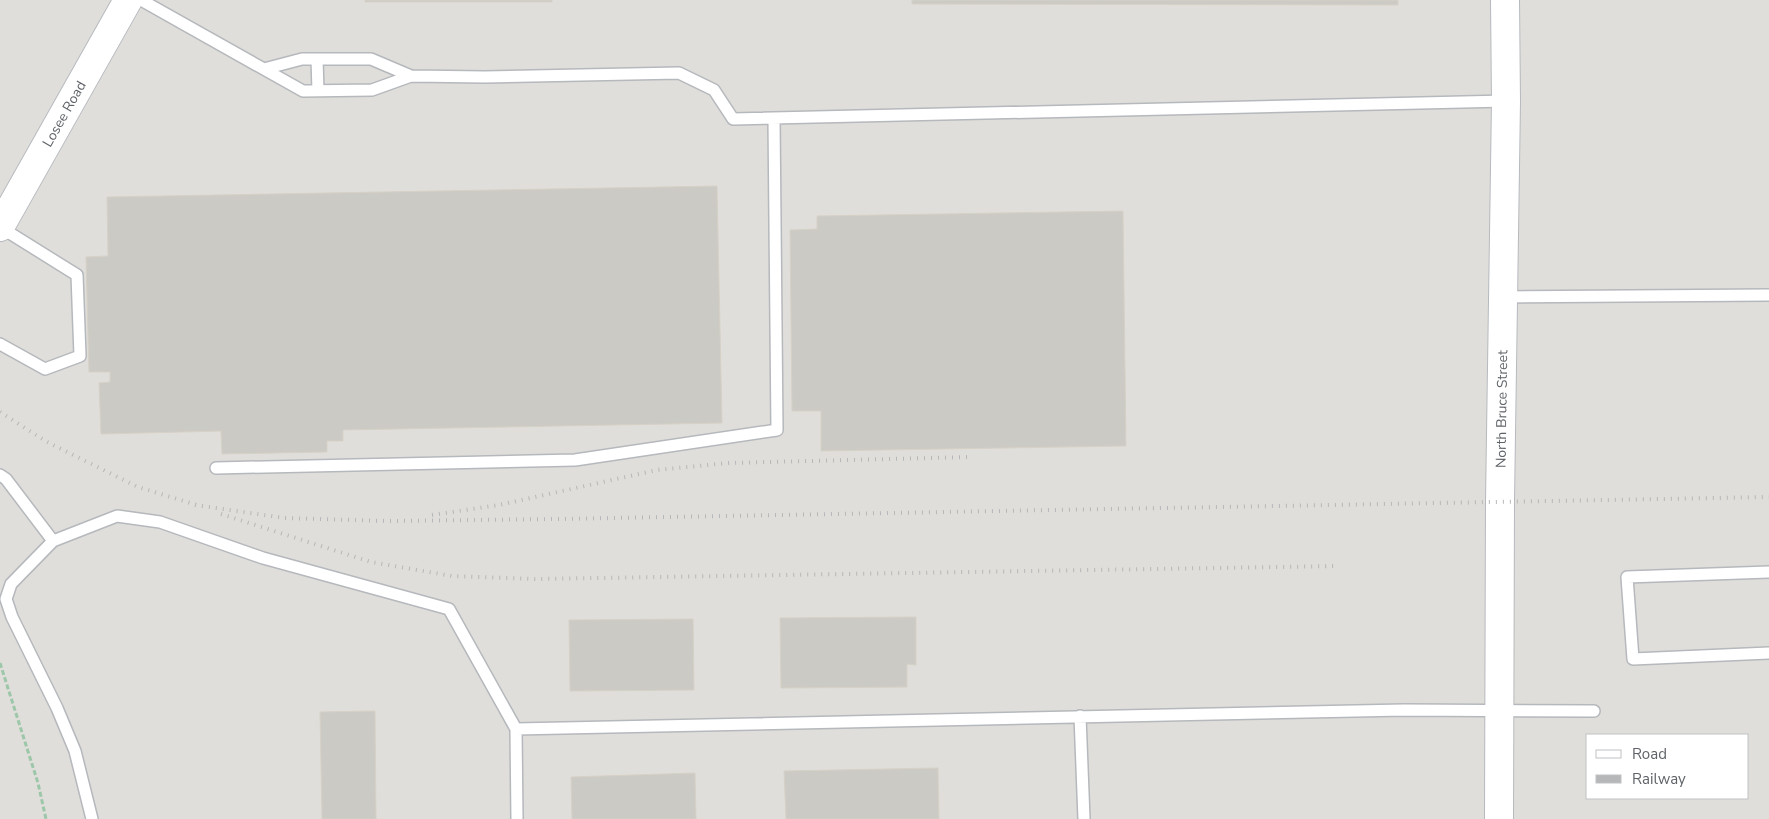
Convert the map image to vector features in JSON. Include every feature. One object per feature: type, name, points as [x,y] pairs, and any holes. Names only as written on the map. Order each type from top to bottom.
[{"type":"street","name":"Losee Road","points":[[0,227],[128,0]]},
{"type":"street","name":"North Bruce Street","points":[[1499,819],[1506,101],[1505,0]]},
{"type":"lane","points":[[141,0],[303,91],[372,90],[411,76],[485,77],[679,73],[714,90],[733,120],[1506,101]]},
{"type":"lane","points":[[264,69],[302,59],[371,59],[411,76]]},
{"type":"lane","points":[[317,59],[318,90]]},
{"type":"lane","points":[[216,468],[575,460],[777,430],[774,118]]},
{"type":"lane","points":[[0,227],[78,275],[80,356],[46,368],[0,344]]},
{"type":"lane","points":[[1503,297],[1769,295]]},
{"type":"lane","points":[[0,475],[6,479],[53,541]]},
{"type":"lane","points":[[92,819],[75,751],[57,708],[12,617],[6,599],[11,584],[53,541],[117,516],[160,522],[263,558],[449,609],[516,729],[518,819]]},
{"type":"lane","points":[[1769,572],[1627,577],[1633,659],[1769,653]]},
{"type":"lane","points":[[516,729],[1404,710],[1594,711]]},
{"type":"lane","points":[[1080,716],[1084,819]]},
{"type":"path","points":[[0,663],[38,783],[46,819]]},
{"type":"shaded area","points":[[0,0],[1769,0],[1769,819],[0,819]]},
{"type":"building","points":[[365,0],[552,0],[552,2],[365,2]]},
{"type":"building","points":[[912,0],[1398,0],[1398,5],[912,4]]},
{"type":"building","points":[[717,186],[722,423],[343,430],[343,441],[327,441],[327,452],[222,454],[221,431],[101,434],[99,383],[110,382],[110,372],[89,372],[86,257],[108,256],[107,197]]},
{"type":"building","points":[[1123,211],[1126,446],[821,451],[821,411],[792,411],[790,230],[817,229],[817,216]]},
{"type":"building","points":[[916,617],[916,665],[907,664],[907,687],[781,688],[780,618]]},
{"type":"building","points":[[693,619],[694,690],[570,691],[569,620]]},
{"type":"building","points":[[375,711],[376,819],[322,819],[320,712]]},
{"type":"building","points":[[938,768],[939,819],[786,819],[784,771]]},
{"type":"building","points":[[695,773],[696,819],[572,819],[571,777]]},
{"type":"railway","points":[[0,412],[47,442],[138,487],[200,506]]},
{"type":"railway","points":[[432,515],[499,505],[657,470],[728,463],[971,457]]},
{"type":"railway","points":[[195,505],[285,518],[388,521],[1769,497]]},
{"type":"railway","points":[[221,514],[371,562],[452,576],[535,579],[1339,566]]}]
